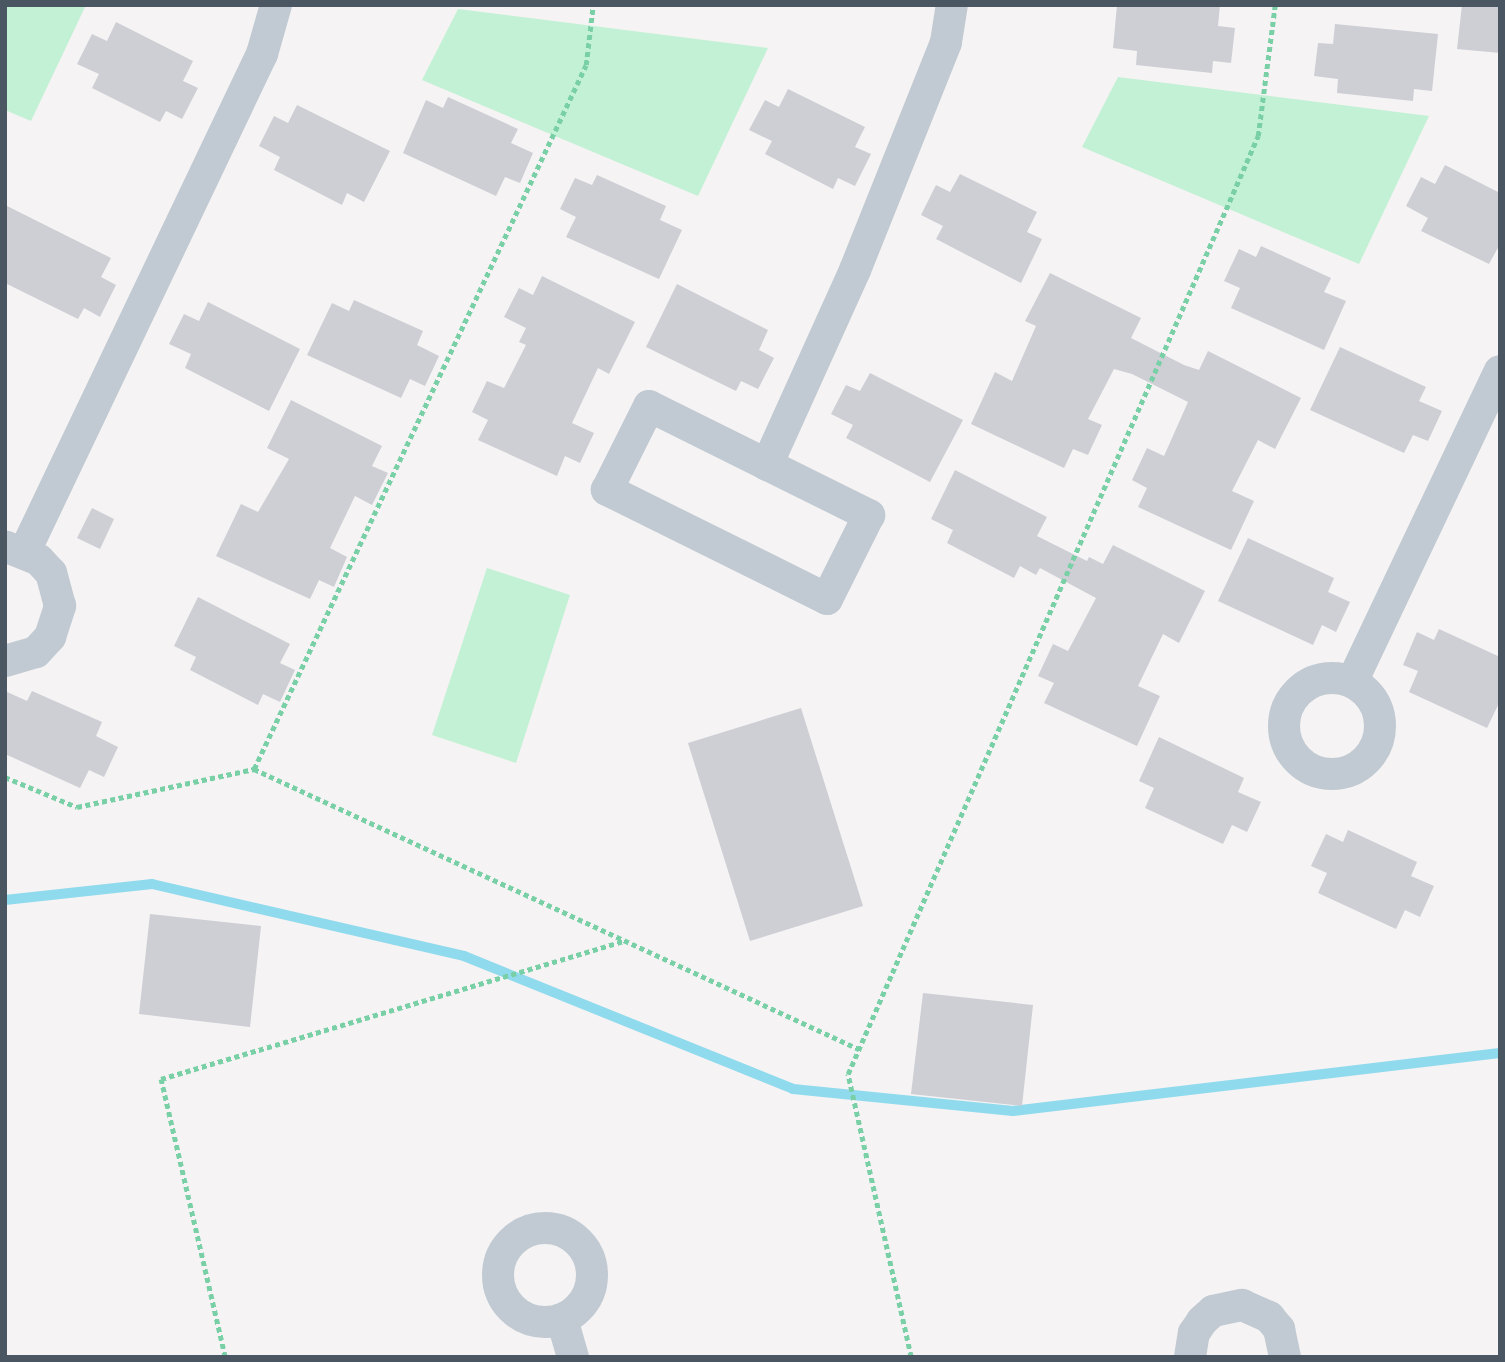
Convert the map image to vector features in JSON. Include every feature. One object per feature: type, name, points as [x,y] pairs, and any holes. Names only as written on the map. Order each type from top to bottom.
[{"type":"street","points":[[5,662],[36,652],[50,637],[60,606],[51,573],[15,549],[262,54],[276,5]]},
{"type":"street","points":[[767,465],[865,245],[946,42],[952,5]]},
{"type":"street","points":[[1352,682],[1500,371]]},
{"type":"street","points":[[649,406],[767,465],[869,515],[827,599],[607,490],[649,406]]},
{"type":"street","points":[[1190,1357],[1194,1333],[1202,1321],[1220,1308],[1242,1305],[1274,1323],[1284,1342],[1285,1357]]},
{"type":"street","points":[[562,1319],[573,1357]]},
{"type":"path","points":[[254,769],[586,65],[593,5]]},
{"type":"path","points":[[911,1357],[848,1074],[1258,136],[1275,5]]},
{"type":"path","points":[[5,777],[77,807],[254,769],[859,1049]]},
{"type":"path","points":[[225,1357],[161,1079],[625,941]]},
{"type":"green space","points":[[5,5],[86,5],[31,121],[5,110]]},
{"type":"green space","points":[[458,9],[768,48],[698,196],[422,80]]},
{"type":"green space","points":[[1118,77],[1429,116],[1359,264],[1082,147]]},
{"type":"green space","points":[[487,568],[570,595],[516,763],[432,735]]},
{"type":"building","points":[[1117,5],[1220,5],[1218,26],[1235,28],[1231,63],[1213,61],[1212,73],[1136,65],[1137,51],[1113,48]]},
{"type":"building","points":[[1462,5],[1500,5],[1500,53],[1457,49]]},
{"type":"building","points":[[116,22],[193,61],[183,81],[198,88],[182,119],[166,111],[160,122],[92,88],[99,74],[77,64],[92,34],[107,41]]},
{"type":"building","points":[[1335,24],[1438,34],[1432,91],[1414,89],[1413,101],[1337,93],[1338,79],[1314,76],[1318,43],[1333,44]]},
{"type":"building","points":[[788,89],[865,127],[855,147],[871,154],[855,186],[838,178],[833,189],[765,154],[772,141],[749,130],[765,100],[779,107]]},
{"type":"building","points":[[448,97],[518,129],[511,143],[533,153],[520,183],[505,177],[496,196],[403,153],[426,100],[443,108]]},
{"type":"building","points":[[297,105],[390,151],[364,202],[347,193],[342,205],[274,170],[280,157],[259,146],[274,116],[288,123]]},
{"type":"building","points":[[1445,165],[1500,193],[1500,244],[1489,264],[1421,231],[1428,218],[1406,206],[1421,177],[1435,184]]},
{"type":"building","points":[[960,174],[1037,212],[1027,232],[1042,239],[1021,283],[936,239],[943,226],[921,215],[936,185],[950,192]]},
{"type":"building","points":[[597,175],[666,206],[660,220],[682,230],[659,279],[566,237],[576,217],[560,209],[575,178],[592,185]]},
{"type":"building","points":[[5,205],[111,258],[101,277],[116,285],[100,317],[84,308],[78,319],[5,283]]},
{"type":"building","points":[[1261,246],[1331,278],[1324,292],[1346,301],[1324,350],[1231,308],[1240,288],[1224,281],[1239,249],[1256,257]]},
{"type":"building","points":[[1050,273],[1141,318],[1131,338],[1184,365],[1199,370],[1208,351],[1301,398],[1275,449],[1258,440],[1232,491],[1254,501],[1231,550],[1138,507],[1147,488],[1132,480],[1147,448],[1164,456],[1188,402],[1132,374],[1114,369],[1088,419],[1102,425],[1088,455],[1073,449],[1064,468],[971,424],[995,372],[1012,381],[1036,326],[1025,321]]},
{"type":"building","points":[[542,276],[635,322],[609,374],[598,368],[572,423],[594,433],[580,463],[565,456],[557,476],[478,440],[488,420],[472,412],[487,381],[504,388],[526,345],[519,342],[526,328],[504,317],[519,288],[533,295]]},
{"type":"building","points":[[677,284],[768,330],[759,350],[774,358],[758,389],[741,381],[736,391],[646,347]]},
{"type":"building","points":[[354,300],[423,331],[417,345],[439,356],[425,386],[410,379],[401,398],[307,355],[332,303],[349,311]]},
{"type":"building","points":[[208,302],[300,349],[269,411],[185,368],[191,354],[169,344],[184,314],[199,321]]},
{"type":"building","points":[[1340,347],[1426,387],[1419,401],[1442,411],[1428,441],[1413,435],[1404,453],[1310,410]]},
{"type":"building","points":[[870,373],[963,420],[930,482],[846,438],[853,425],[831,414],[846,385],[860,391]]},
{"type":"building","points":[[291,400],[382,446],[372,466],[388,473],[372,505],[355,496],[330,548],[347,557],[334,587],[319,580],[310,599],[216,556],[241,504],[258,512],[289,459],[267,448]]},
{"type":"building","points":[[955,470],[1047,517],[1037,536],[1087,561],[1089,557],[1103,564],[1113,545],[1205,591],[1179,643],[1163,634],[1138,686],[1160,696],[1137,746],[1044,703],[1054,683],[1038,676],[1053,644],[1068,651],[1096,598],[1040,568],[1036,575],[1020,566],[1014,578],[947,543],[953,530],[931,519]]},
{"type":"building","points":[[92,508],[114,519],[100,549],[77,538]]},
{"type":"building","points":[[1248,538],[1334,578],[1328,592],[1350,602],[1336,632],[1322,625],[1313,645],[1218,601]]},
{"type":"building","points":[[198,597],[290,644],[280,663],[295,670],[280,702],[263,694],[258,705],[190,670],[196,657],[174,646]]},
{"type":"building","points":[[1439,629],[1500,657],[1500,701],[1487,728],[1409,692],[1418,671],[1403,665],[1417,632],[1434,640]]},
{"type":"building","points":[[5,691],[27,701],[32,691],[102,722],[96,736],[118,747],[104,777],[89,770],[80,788],[5,754]]},
{"type":"building","points":[[801,708],[863,906],[750,941],[688,743]]},
{"type":"building","points":[[1159,737],[1244,778],[1238,792],[1261,802],[1247,832],[1232,825],[1223,844],[1145,808],[1154,788],[1139,781]]},
{"type":"building","points":[[1348,830],[1417,862],[1411,876],[1434,886],[1420,917],[1405,910],[1396,929],[1318,893],[1327,873],[1311,866],[1326,834],[1343,842]]},
{"type":"building","points":[[150,914],[261,926],[250,1027],[139,1014]]},
{"type":"building","points":[[923,993],[1033,1005],[1022,1106],[911,1094]]},
{"type":"waterway","points":[[5,900],[152,884],[464,956],[793,1089],[1013,1111],[1500,1053]]}]
